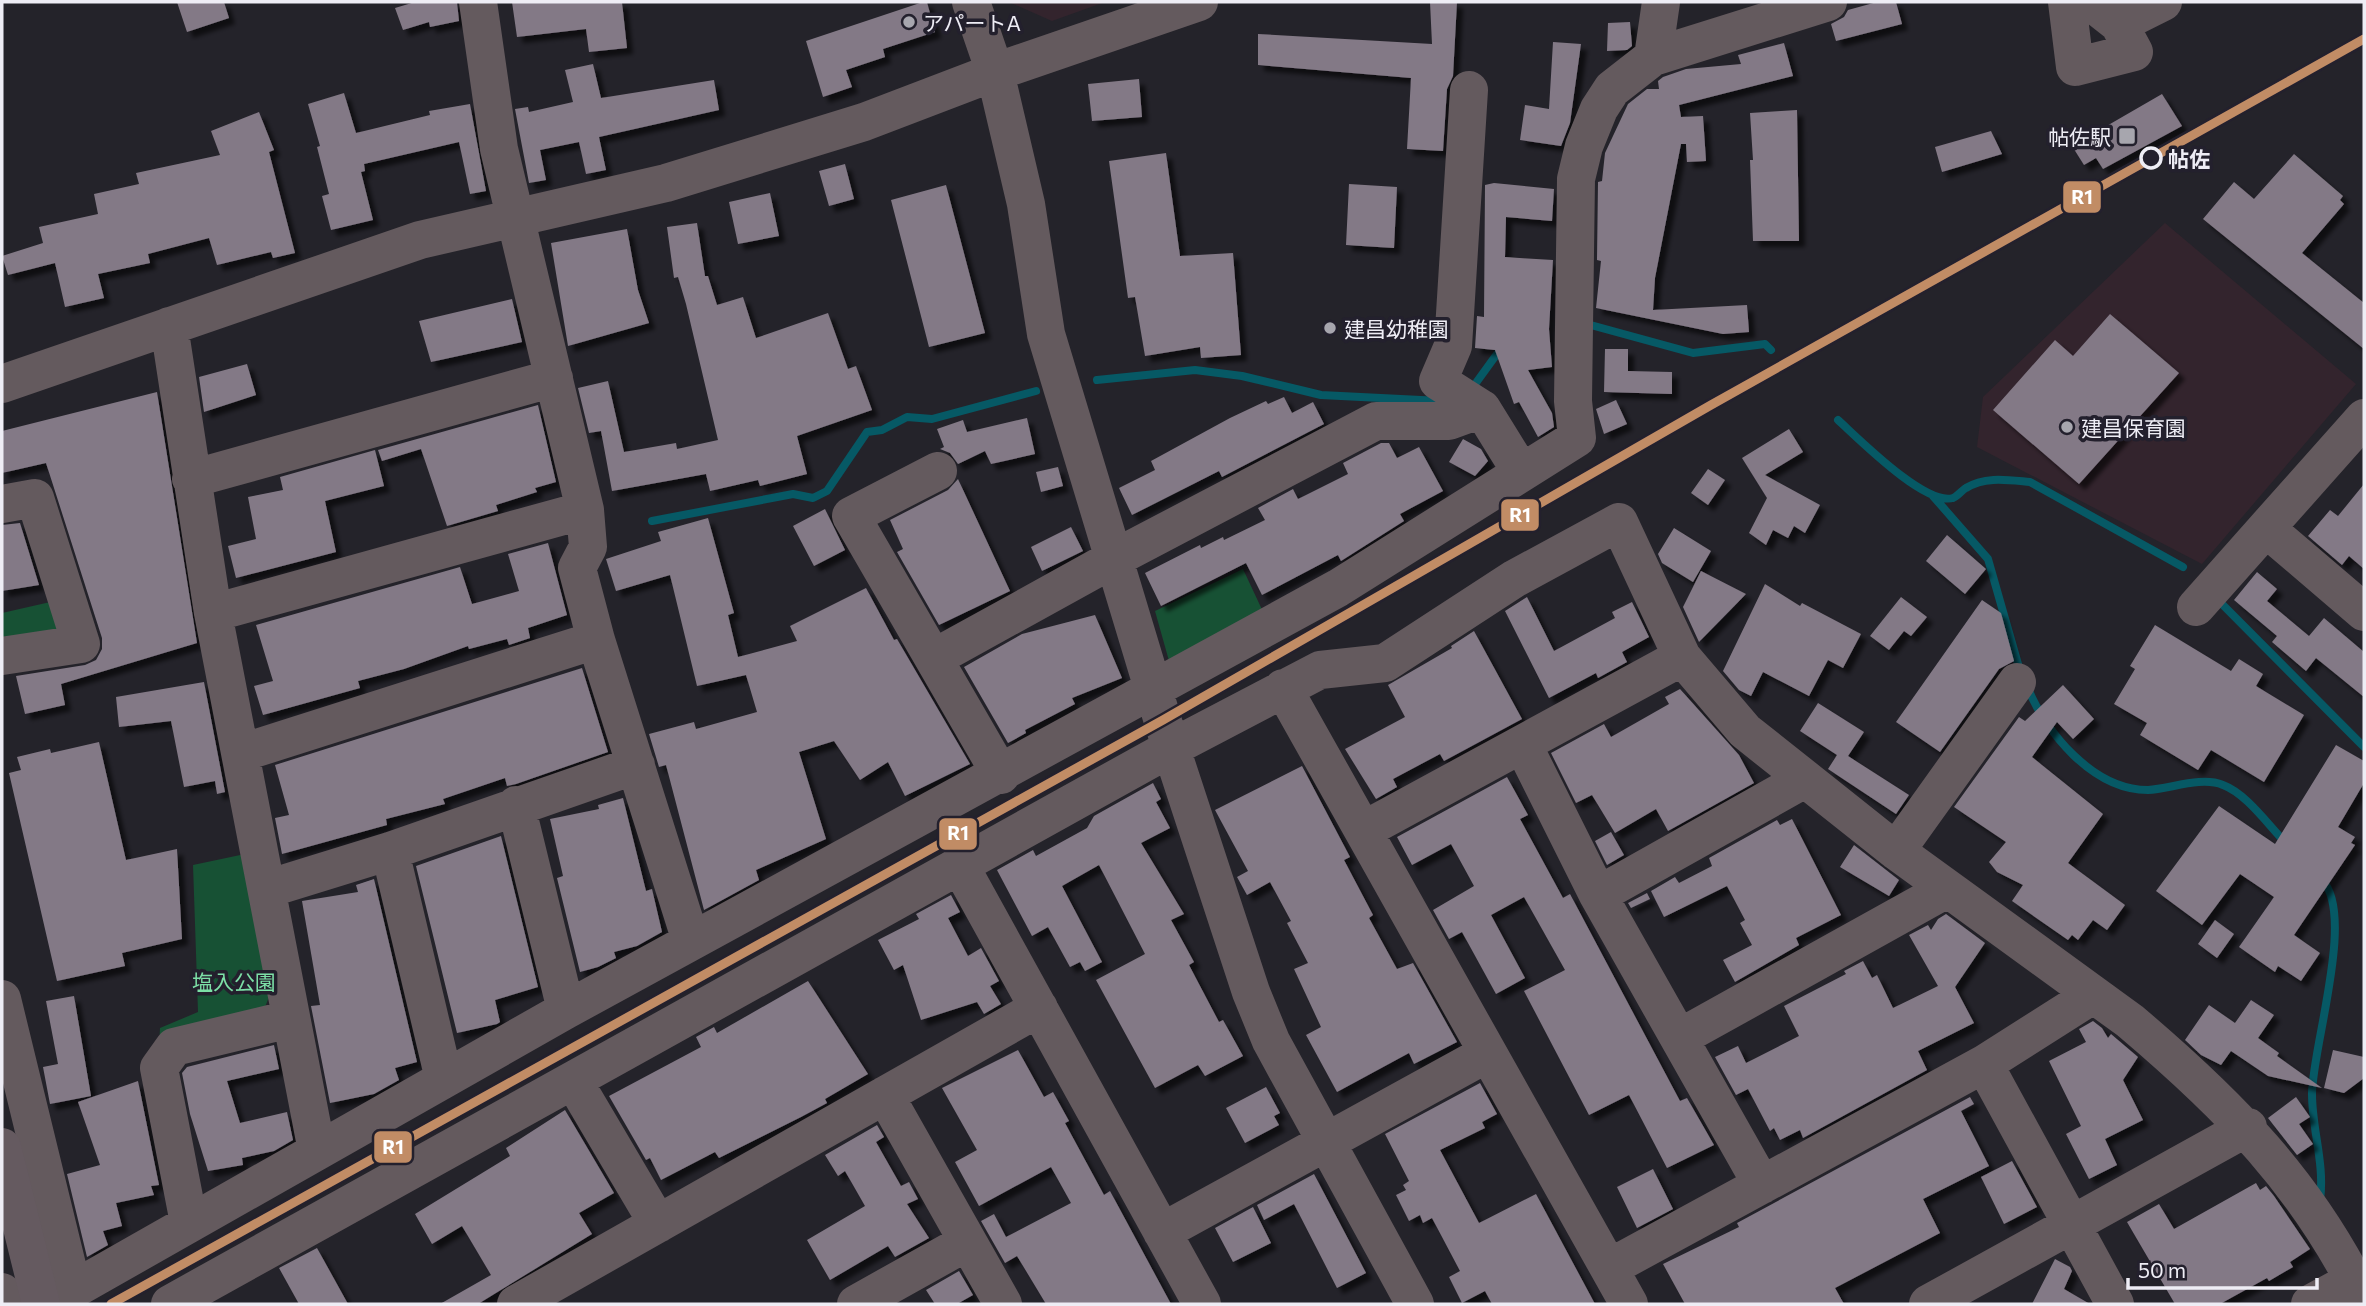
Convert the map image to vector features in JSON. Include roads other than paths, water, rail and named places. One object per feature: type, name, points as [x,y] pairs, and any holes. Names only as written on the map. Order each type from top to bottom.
[{"type":"main road","points":[[2,1147],[54,1299]]},
{"type":"street","points":[[478,2],[499,149],[584,510],[588,547],[577,568],[596,640],[691,941]]},
{"type":"street","points":[[971,2],[995,72],[1026,204],[1046,334],[1171,748],[1251,992],[1271,1041],[1415,1304]]},
{"type":"street","points":[[2,384],[420,240],[515,215],[679,179],[864,122],[995,72],[1199,2]]},
{"type":"street","points":[[1653,57],[1661,2]]},
{"type":"street","points":[[2,999],[54,1299],[566,1010],[1001,775],[1338,588],[1577,438],[1573,401],[1576,179],[1584,146],[1599,109],[1612,89],[1653,57],[1828,2]]},
{"type":"street","points":[[2067,2],[2075,67],[2115,26],[2163,2]]},
{"type":"street","points":[[1469,90],[1453,346],[1438,381],[1482,409],[1521,472]]},
{"type":"street","points":[[169,326],[213,612],[317,1151]]},
{"type":"street","points":[[191,479],[554,378]]},
{"type":"street","points":[[934,658],[1115,558],[1376,421],[1449,421],[1482,409]]},
{"type":"street","points":[[2196,607],[2268,530],[2364,418]]},
{"type":"street","points":[[938,471],[851,516],[1001,775]]},
{"type":"street","points":[[2,504],[35,498],[81,644],[4,666]]},
{"type":"street","points":[[213,612],[584,510]]},
{"type":"street","points":[[170,1304],[1171,748],[1320,670],[1385,663],[1514,579],[1619,522],[1682,657],[1745,731],[1803,780],[1896,851],[2091,996],[2130,1021],[2248,1128],[2302,1195],[2359,1291],[2309,1304]]},
{"type":"street","points":[[2268,530],[2364,612]]},
{"type":"street","points":[[241,753],[596,640]]},
{"type":"street","points":[[1364,831],[1682,657]]},
{"type":"street","points":[[1896,851],[2017,681]]},
{"type":"street","points":[[1283,688],[1629,1304]]},
{"type":"street","points":[[1523,745],[1598,894],[1762,1185]]},
{"type":"street","points":[[267,889],[390,850],[636,765]]},
{"type":"street","points":[[1598,894],[1803,780]]},
{"type":"street","points":[[516,806],[566,1010]]},
{"type":"street","points":[[390,850],[444,1079]]},
{"type":"street","points":[[959,864],[1202,1304]]},
{"type":"street","points":[[1679,1038],[1947,889]]},
{"type":"street","points":[[1609,1268],[1984,1064],[2091,996]]},
{"type":"street","points":[[516,1304],[1038,1008]]},
{"type":"street","points":[[189,1223],[159,1068],[174,1047],[290,1019]]},
{"type":"street","points":[[1162,1232],[1488,1053]]},
{"type":"street","points":[[1984,1064],[2115,1304]]},
{"type":"street","points":[[573,1080],[658,1224]]},
{"type":"street","points":[[885,1095],[1003,1304]]},
{"type":"street","points":[[1928,1304],[2248,1128]]},
{"type":"street","points":[[856,1304],[967,1242]]},
{"type":"street","points":[[2,1292],[5,1304]]},
{"type":"waterway","points":[[1587,324],[1693,353],[1765,344],[1771,350]]},
{"type":"waterway","points":[[1473,387],[1502,347]]},
{"type":"waterway","points":[[1097,380],[1195,370],[1242,376],[1321,395],[1441,401]]},
{"type":"waterway","points":[[652,521],[793,494],[813,498],[827,491],[867,432],[882,430],[907,417],[932,419],[1036,391]]},
{"type":"waterway","points":[[1838,420],[1893,469],[1926,492],[1941,498],[1953,498],[1966,488],[1981,482],[2030,482],[2183,567]]},
{"type":"waterway","points":[[1933,496],[1988,559],[2020,671]]},
{"type":"waterway","points":[[2216,598],[2364,747]]},
{"type":"waterway","points":[[2027,686],[2035,704],[2059,739],[2090,769],[2108,780],[2148,790],[2195,782],[2223,785],[2249,803],[2286,843]]},
{"type":"waterway","points":[[2320,1200],[2321,1173],[2312,1094],[2330,982],[2335,921],[2331,897],[2322,880]]},
{"type":"place","name":"アパートA","points":[[909,22]]},
{"type":"place","name":"帖佐駅","points":[[2127,136]]},
{"type":"place","name":"帖佐","points":[[2151,158]]},
{"type":"place","name":"建昌幼稚園","points":[[1330,328]]},
{"type":"place","name":"建昌保育園","points":[[2067,427]]},
{"type":"park label","name":"塩入公園","points":[[234,981]]}]
